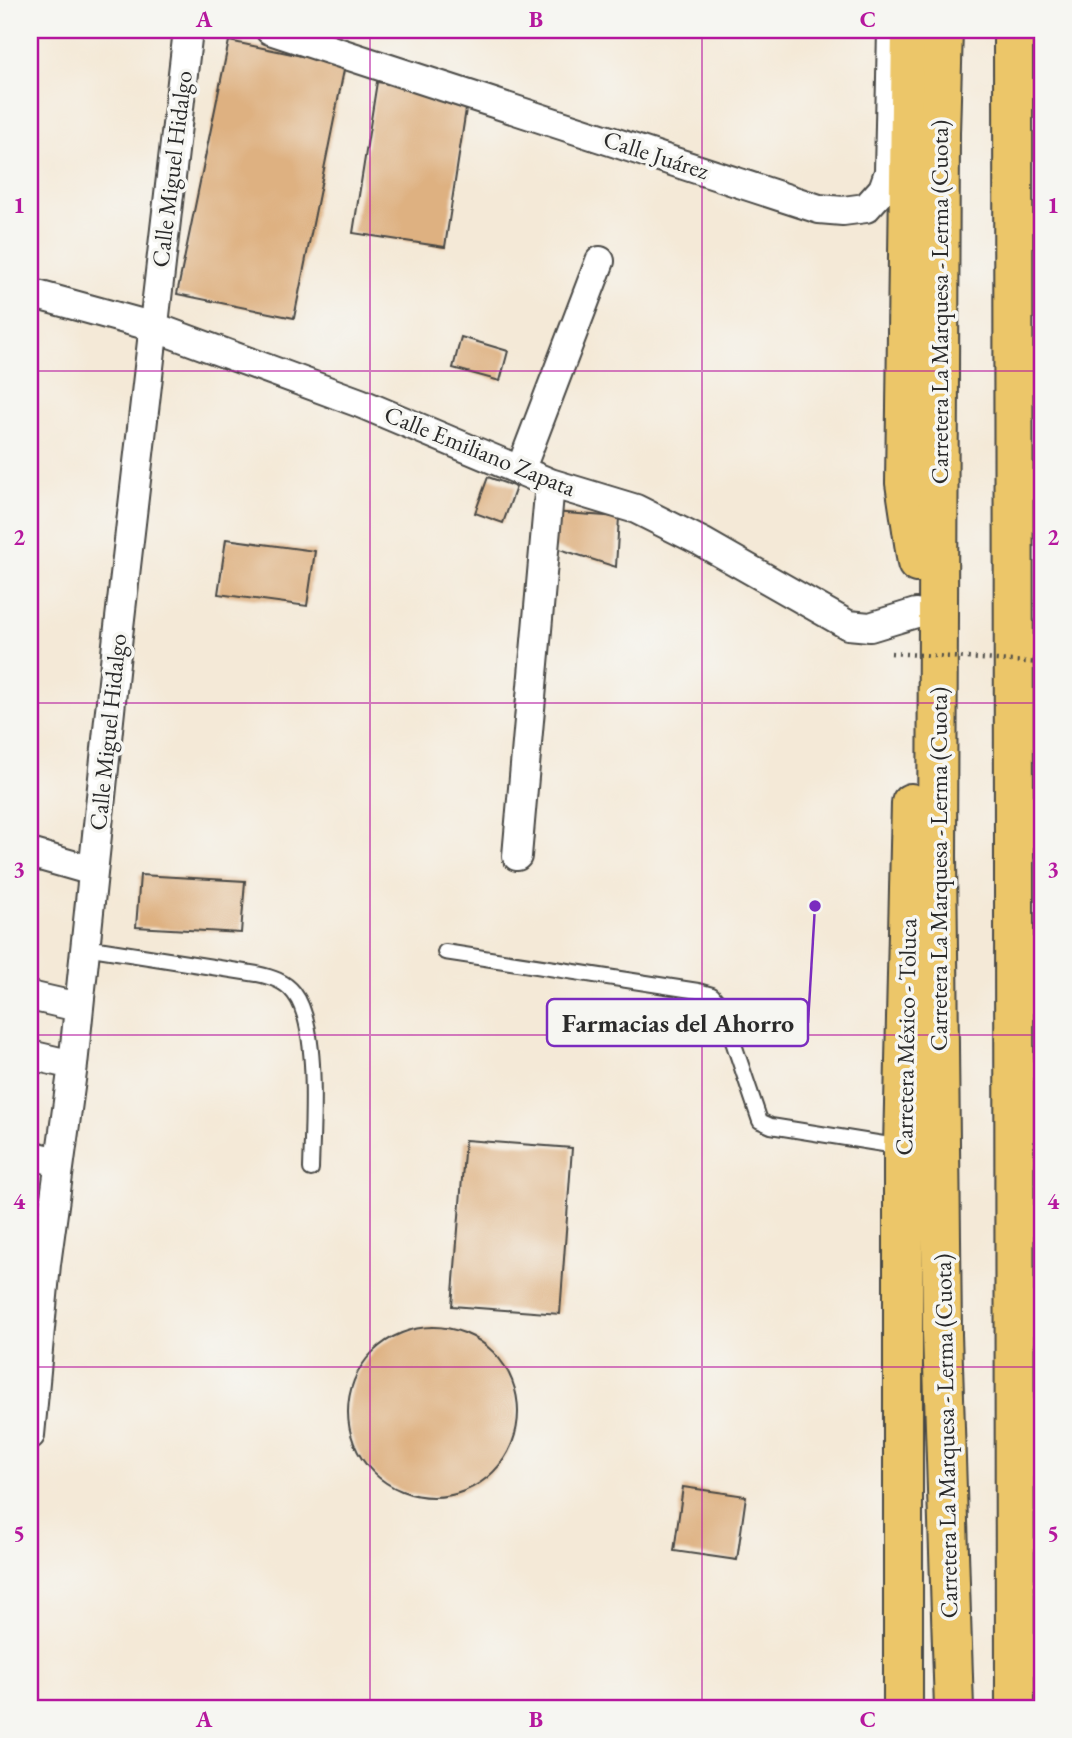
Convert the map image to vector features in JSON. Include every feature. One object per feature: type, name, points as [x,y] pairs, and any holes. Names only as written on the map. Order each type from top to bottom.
[{"type":"main road","points":[[911,30],[905,482],[917,563]]},
{"type":"main road","name":"Carretera México - Toluca","points":[[903,1708],[903,1147],[917,563],[922,30]]},
{"type":"main road","name":"Carretera La Marquesa - Lerma (Cuota)","points":[[943,30],[940,133],[937,869],[942,1334],[954,1708]]},
{"type":"main road","points":[[1013,30],[1016,1708]]},
{"type":"street","name":"Calle Miguel Hidalgo","points":[[30,1435],[38,1262],[59,1162],[73,1065],[188,30]]},
{"type":"street","name":"Calle Juárez","points":[[270,30],[819,209],[843,211],[866,208],[883,188],[889,172],[891,30]]},
{"type":"street","points":[[520,471],[600,261]]},
{"type":"street","name":"Calle Emiliano Zapata","points":[[30,293],[154,327],[360,403],[550,483],[636,509],[668,524],[848,625],[870,627],[916,613]]},
{"type":"street","points":[[517,856],[550,483]]},
{"type":"street","points":[[30,853],[93,871]]},
{"type":"street","points":[[30,996],[78,1007]]},
{"type":"street","points":[[30,1055],[73,1065]]},
{"type":"street","points":[[30,1154],[59,1162]]},
{"type":"lane","points":[[85,947],[275,978],[294,992],[304,1010],[311,1062],[312,1169]]},
{"type":"lane","points":[[444,952],[712,995],[721,1006],[760,1121],[771,1126],[903,1147]]},
{"type":"path","points":[[891,653],[1042,663]]},
{"type":"building","points":[[229,41],[345,65],[294,318],[177,294]]},
{"type":"building","points":[[377,82],[468,96],[445,247],[353,233]]},
{"type":"building","points":[[461,337],[508,351],[500,381],[453,368]]},
{"type":"building","points":[[488,477],[516,487],[503,523],[475,513]]},
{"type":"building","points":[[552,512],[619,517],[616,567],[550,546]]},
{"type":"building","points":[[226,539],[315,551],[307,606],[218,594]]},
{"type":"building","points":[[140,875],[245,881],[241,933],[136,927]]},
{"type":"building","points":[[465,1140],[572,1148],[560,1314],[452,1306]]},
{"type":"building","points":[[433,1327],[466,1333],[493,1352],[512,1379],[518,1412],[512,1445],[493,1472],[466,1491],[433,1497],[400,1491],[373,1472],[354,1445],[348,1412],[354,1379],[373,1352],[400,1333]]},
{"type":"building","points":[[683,1487],[746,1496],[737,1560],[674,1551]]},
{"type":"place","name":"Farmacias del Ahorro","points":[[815,906]]}]
